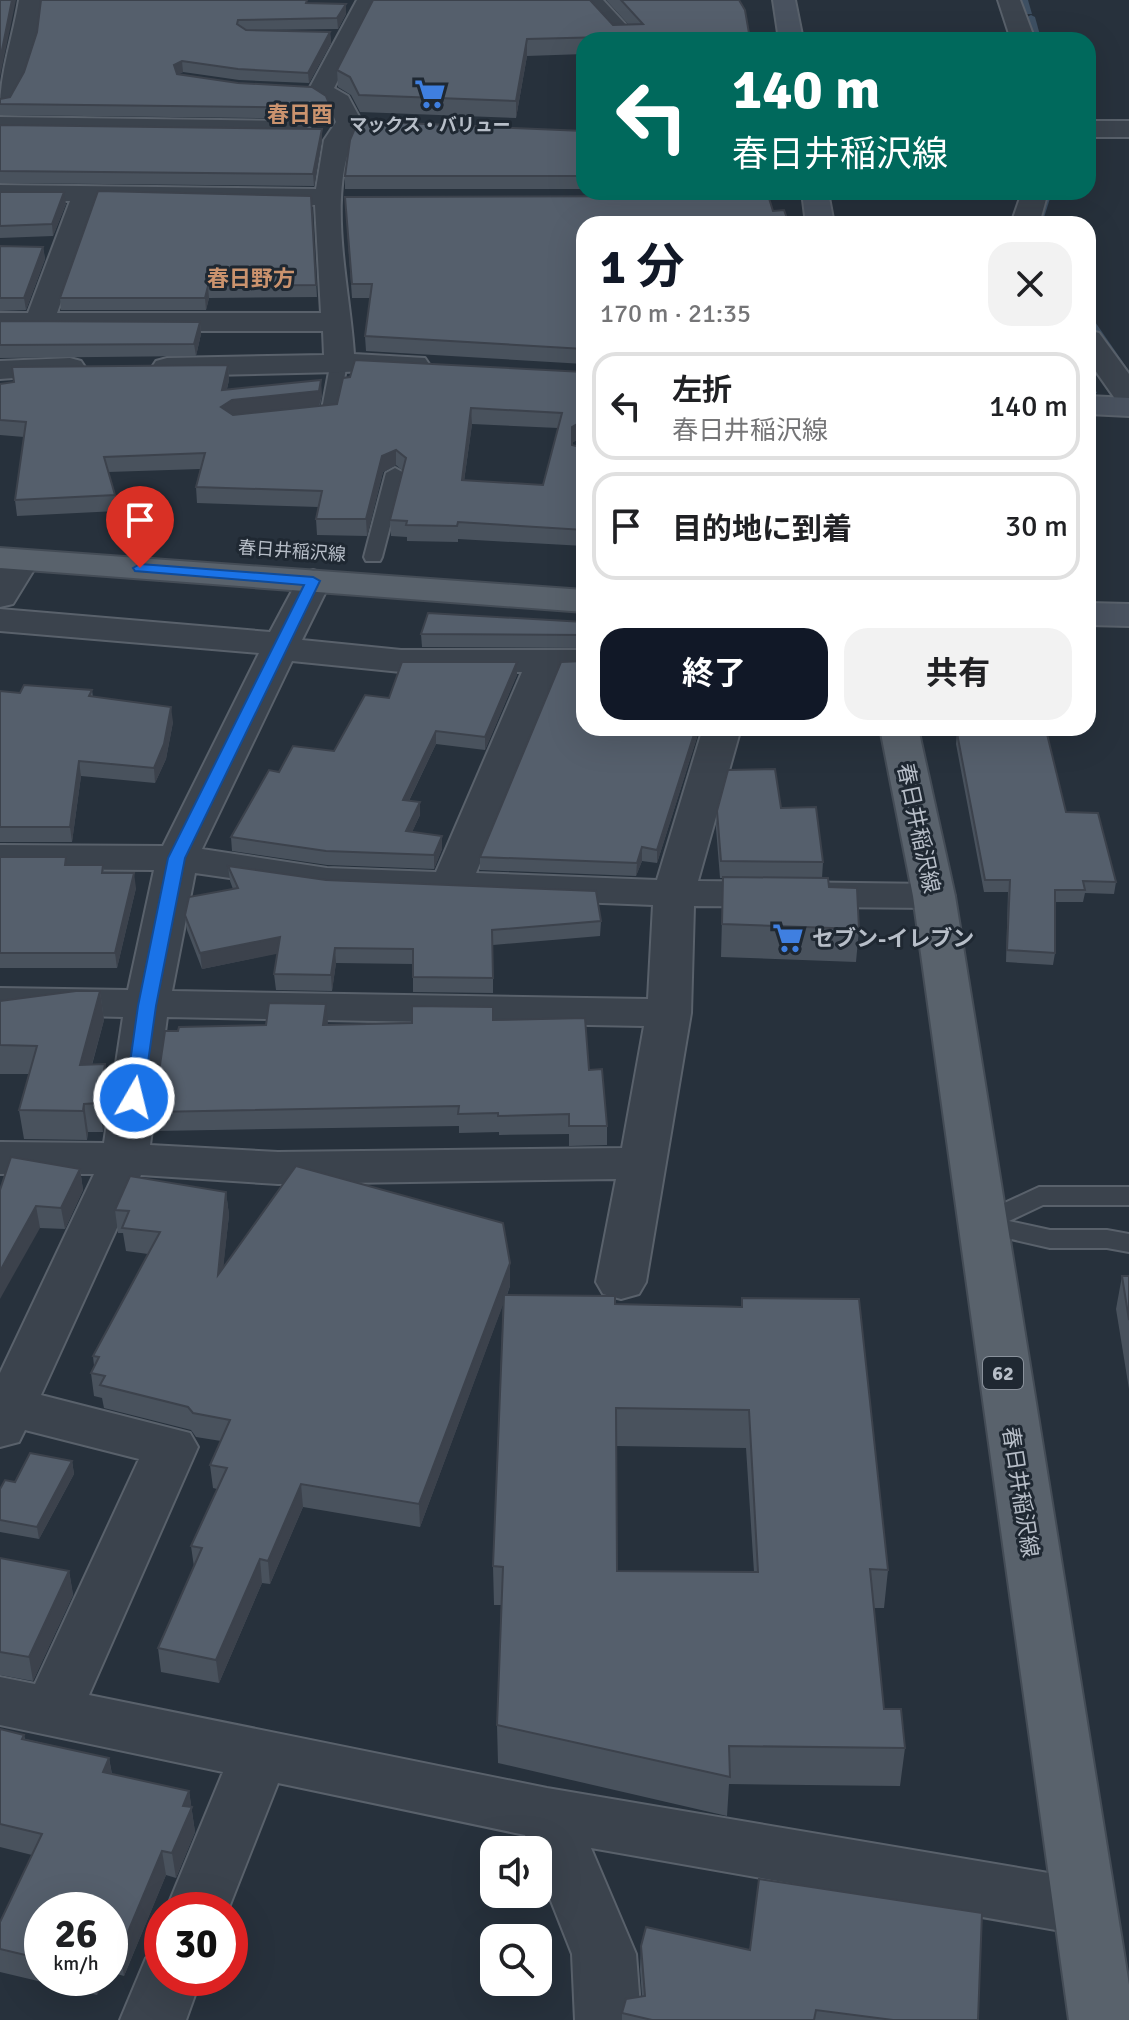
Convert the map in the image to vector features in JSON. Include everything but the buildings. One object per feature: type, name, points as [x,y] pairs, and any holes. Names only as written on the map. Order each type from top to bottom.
[{"type":"main road","points":[[784,0],[790,32]]},
{"type":"main road","points":[[1096,405],[1129,407]]},
{"type":"main road","name":"春日井稲沢線","points":[[0,532],[576,570]]},
{"type":"main road","name":"春日井稲沢線","points":[[11,559],[576,600]]},
{"type":"main road","points":[[1096,614],[1129,615]]},
{"type":"main road","name":"春日井稲沢線","points":[[901,736],[934,896],[1102,2020]]},
{"type":"street","points":[[339,361],[328,199],[344,126],[339,101],[313,90],[338,36],[368,0]]},
{"type":"street","points":[[1009,0],[1020,32]]},
{"type":"street","points":[[0,2],[30,1],[11,54],[0,101]]},
{"type":"street","points":[[586,2],[619,32]]},
{"type":"street","points":[[0,125],[380,124]]},
{"type":"street","points":[[1096,129],[1129,129]]},
{"type":"street","points":[[0,193],[360,200]]},
{"type":"street","points":[[40,320],[53,247],[86,193]]},
{"type":"street","points":[[689,200],[721,205]]},
{"type":"street","points":[[0,322],[335,322]]},
{"type":"street","points":[[1096,350],[1129,396]]},
{"type":"street","points":[[144,367],[251,368],[339,361],[447,366]]},
{"type":"street","points":[[0,370],[101,367]]},
{"type":"street","points":[[0,596],[11,559]]},
{"type":"street","points":[[313,581],[177,858],[147,1006],[125,1159],[5,1417],[171,1447],[26,1707],[547,1814],[1084,1907]]},
{"type":"street","points":[[0,620],[280,646],[401,661],[576,661]]},
{"type":"street","points":[[451,884],[545,661]]},
{"type":"street","points":[[621,1282],[669,1013],[674,893],[720,736]]},
{"type":"street","points":[[0,857],[177,858],[327,880],[674,893],[934,896]]},
{"type":"street","points":[[0,1001],[669,1013]]},
{"type":"street","points":[[0,1158],[125,1159],[278,1168],[644,1163]]},
{"type":"street","points":[[204,1892],[260,1754]]},
{"type":"street","points":[[547,1814],[604,1954],[608,2020]]},
{"type":"street","points":[[153,2020],[162,1996]]},
{"type":"lane","points":[[289,417],[330,413],[339,361]]},
{"type":"lane","points":[[373,557],[395,473]]},
{"type":"lane","points":[[981,1224],[1039,1196],[1129,1196]]},
{"type":"lane","points":[[981,1224],[1050,1239],[1107,1239],[1129,1243]]},
{"type":"waterway","points":[[1024,0],[1029,12]]},
{"type":"waterway","points":[[1031,17],[1037,32]]},
{"type":"waterway","points":[[1040,216],[1046,200]]},
{"type":"waterway","points":[[1096,330],[1129,378]]},
{"type":"place","name":"マックス・バリュー","points":[[430,94]]},
{"type":"place","name":"セブン-イレブン","points":[[788,938]]},
{"type":"district","name":"春日酉","points":[[300,114]]},
{"type":"district","name":"春日野方","points":[[251,278]]},
{"type":"route","points":[[134,1098],[147,1006],[177,858],[313,581],[140,568]]}]
